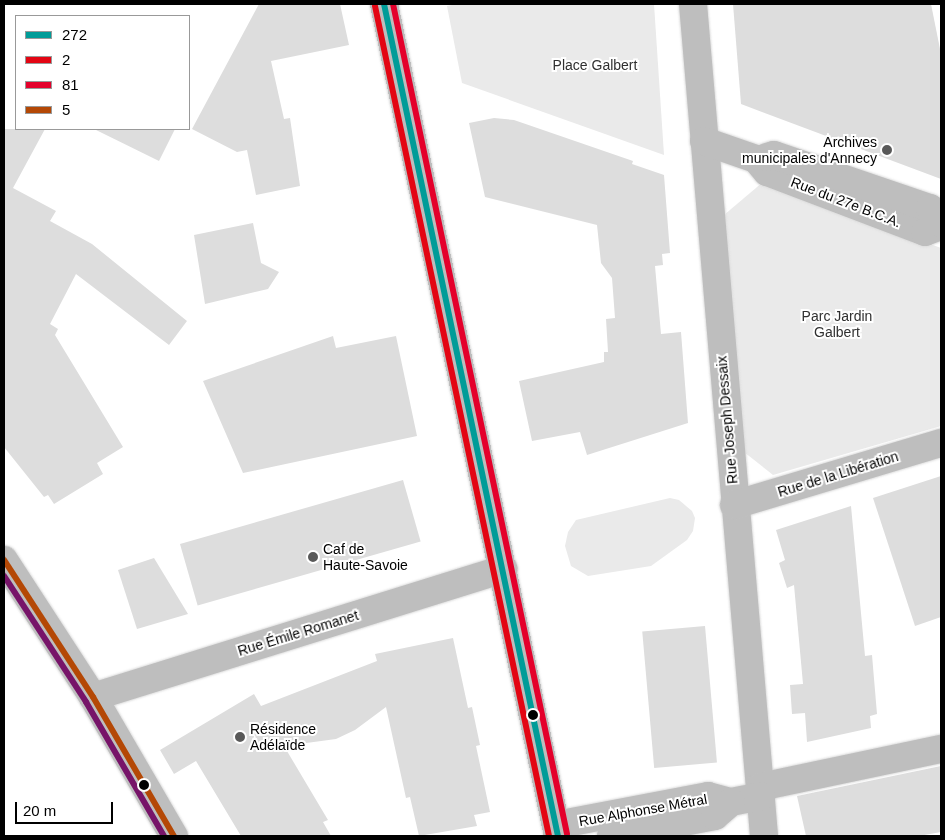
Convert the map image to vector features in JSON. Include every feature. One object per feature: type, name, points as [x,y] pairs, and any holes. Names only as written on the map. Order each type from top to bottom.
[{"type":"main road","points":[[384,4],[504,569],[557,831]]},
{"type":"street","name":"Rue Joseph Dessaix","points":[[693,4],[734,505],[764,836]]},
{"type":"street","name":"Rue du 27e B.C.A.","points":[[704,141],[756,159],[767,172],[925,232],[941,225]]},
{"type":"street","name":"Rue de la Libération","points":[[734,505],[941,443]]},
{"type":"street","points":[[4,560],[93,697],[174,836]]},
{"type":"street","name":"Rue Émile Romanet","points":[[93,697],[504,569]]},
{"type":"street","name":"Rue Alphonse Métral","points":[[611,836],[715,816],[731,802],[760,792],[941,748]]},
{"type":"street","name":"Rue Alphonse Métral","points":[[557,831],[708,796],[731,802]]},
{"type":"green space","name":"Place Galbert","points":[[457,4],[654,4],[664,155],[462,83],[447,6]]},
{"type":"green space","name":"Parc Jardin Galbert","points":[[763,182],[941,248],[941,426],[773,475],[744,452],[724,215]]},
{"type":"green space","points":[[670,498],[679,500],[692,511],[695,518],[693,531],[687,540],[651,566],[588,576],[571,566],[565,546],[568,532],[576,520]]},
{"type":"building","points":[[259,4],[340,4],[349,45],[271,61],[284,119],[290,118],[300,186],[256,195],[247,150],[237,152],[192,129]]},
{"type":"building","points":[[733,4],[931,4],[941,54],[941,179],[741,104]]},
{"type":"building","points":[[494,118],[514,120],[633,161],[632,164],[664,175],[670,253],[662,254],[663,265],[655,266],[661,334],[681,332],[688,423],[587,455],[580,432],[532,441],[519,381],[604,362],[604,352],[608,352],[606,319],[615,318],[612,278],[601,263],[597,225],[485,197],[469,123]]},
{"type":"building","points":[[4,129],[44,130],[13,188],[56,211],[50,221],[92,244],[187,321],[169,345],[76,274],[50,324],[58,329],[55,335],[123,447],[97,463],[103,474],[54,504],[48,495],[44,497],[4,447]]},
{"type":"building","points":[[96,130],[174,130],[159,161]]},
{"type":"building","points":[[253,223],[261,263],[279,272],[268,289],[205,304],[194,235]]},
{"type":"building","points":[[333,336],[336,348],[396,336],[417,436],[243,473],[203,381]]},
{"type":"building","points":[[941,476],[941,617],[915,626],[873,498]]},
{"type":"building","points":[[403,480],[421,542],[198,605],[180,544]]},
{"type":"building","points":[[851,506],[865,656],[872,655],[877,714],[870,716],[871,728],[807,742],[805,713],[792,714],[790,685],[803,684],[794,585],[787,588],[779,563],[785,560],[776,530]]},
{"type":"building","points":[[154,558],[188,614],[137,629],[118,570]]},
{"type":"building","points":[[705,626],[717,762],[654,768],[642,631]]},
{"type":"building","name":"Résidence Adélaïde","points":[[453,638],[468,708],[472,707],[480,745],[476,746],[490,812],[474,815],[477,826],[419,836],[410,797],[406,798],[386,707],[355,730],[336,739],[284,746],[328,820],[323,822],[331,836],[241,836],[196,761],[174,774],[160,750],[254,694],[261,706],[377,661],[375,654]]},
{"type":"building","points":[[941,766],[941,832],[919,836],[806,836],[797,796]]},
{"type":"transit line","name":"272","points":[[384,4],[558,836]]},
{"type":"transit line","name":"81","points":[[393,4],[567,834]]},
{"type":"transit line","name":"2","points":[[375,6],[549,836]]},
{"type":"transit line","name":"5","points":[[4,560],[93,697],[174,836]]},
{"type":"transit line","points":[[4,576],[86,702],[164,836]]},
{"type":"place","name":"Archives municipales d'Annecy","points":[[887,150]]},
{"type":"place","name":"Caf de Haute-Savoie","points":[[313,557]]},
{"type":"place","name":"Résidence Adélaïde","points":[[240,737]]}]
